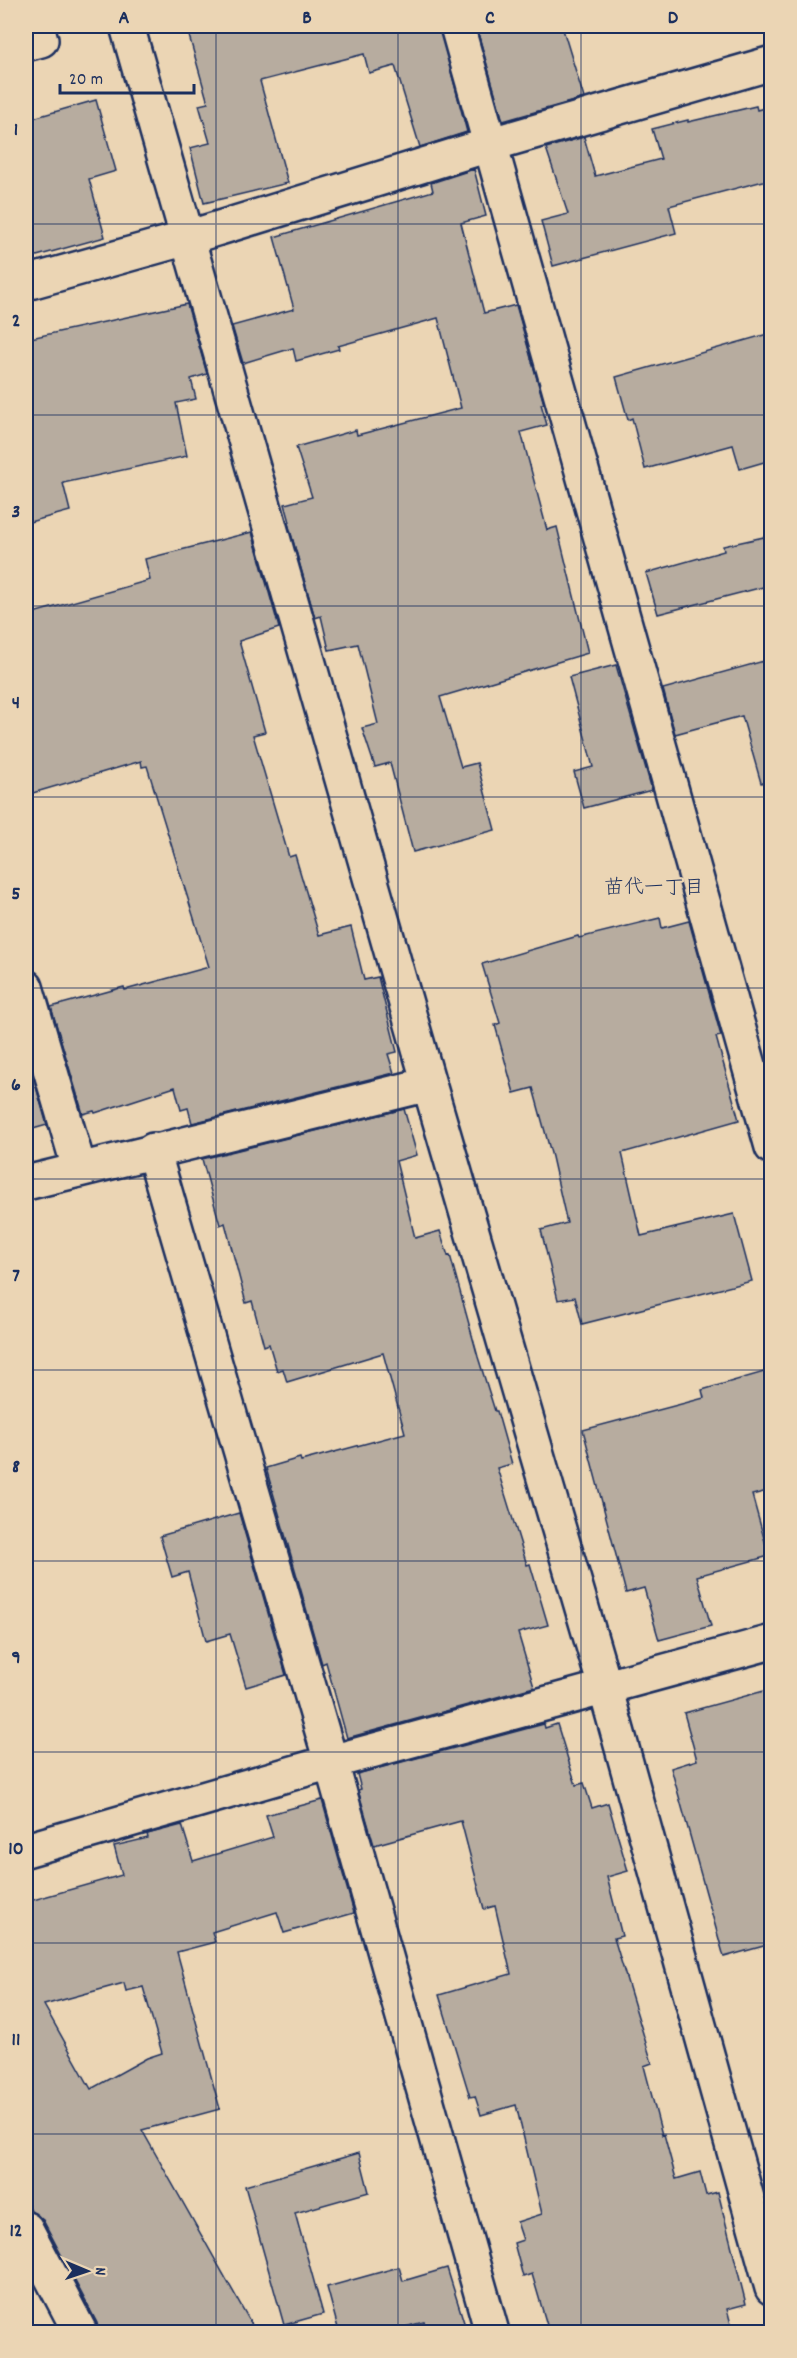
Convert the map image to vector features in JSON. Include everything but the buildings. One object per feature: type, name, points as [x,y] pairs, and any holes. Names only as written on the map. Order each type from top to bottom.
[{"type":"street","points":[[26,44],[41,40],[37,26]]},
{"type":"street","points":[[127,26],[429,1084],[605,1687],[771,2288]]},
{"type":"street","points":[[457,26],[492,144],[771,1147]]},
{"type":"street","points":[[26,283],[187,238],[492,144],[771,63]]},
{"type":"street","points":[[26,987],[79,1168]]},
{"type":"street","points":[[26,1183],[79,1168],[429,1084]]},
{"type":"street","points":[[153,1150],[331,1762],[492,2332]]},
{"type":"street","points":[[26,1850],[331,1762],[771,1642]]},
{"type":"street","points":[[26,2229],[80,2332]]},
{"type":"district","name":"苗代一丁目","points":[[654,886]]}]
